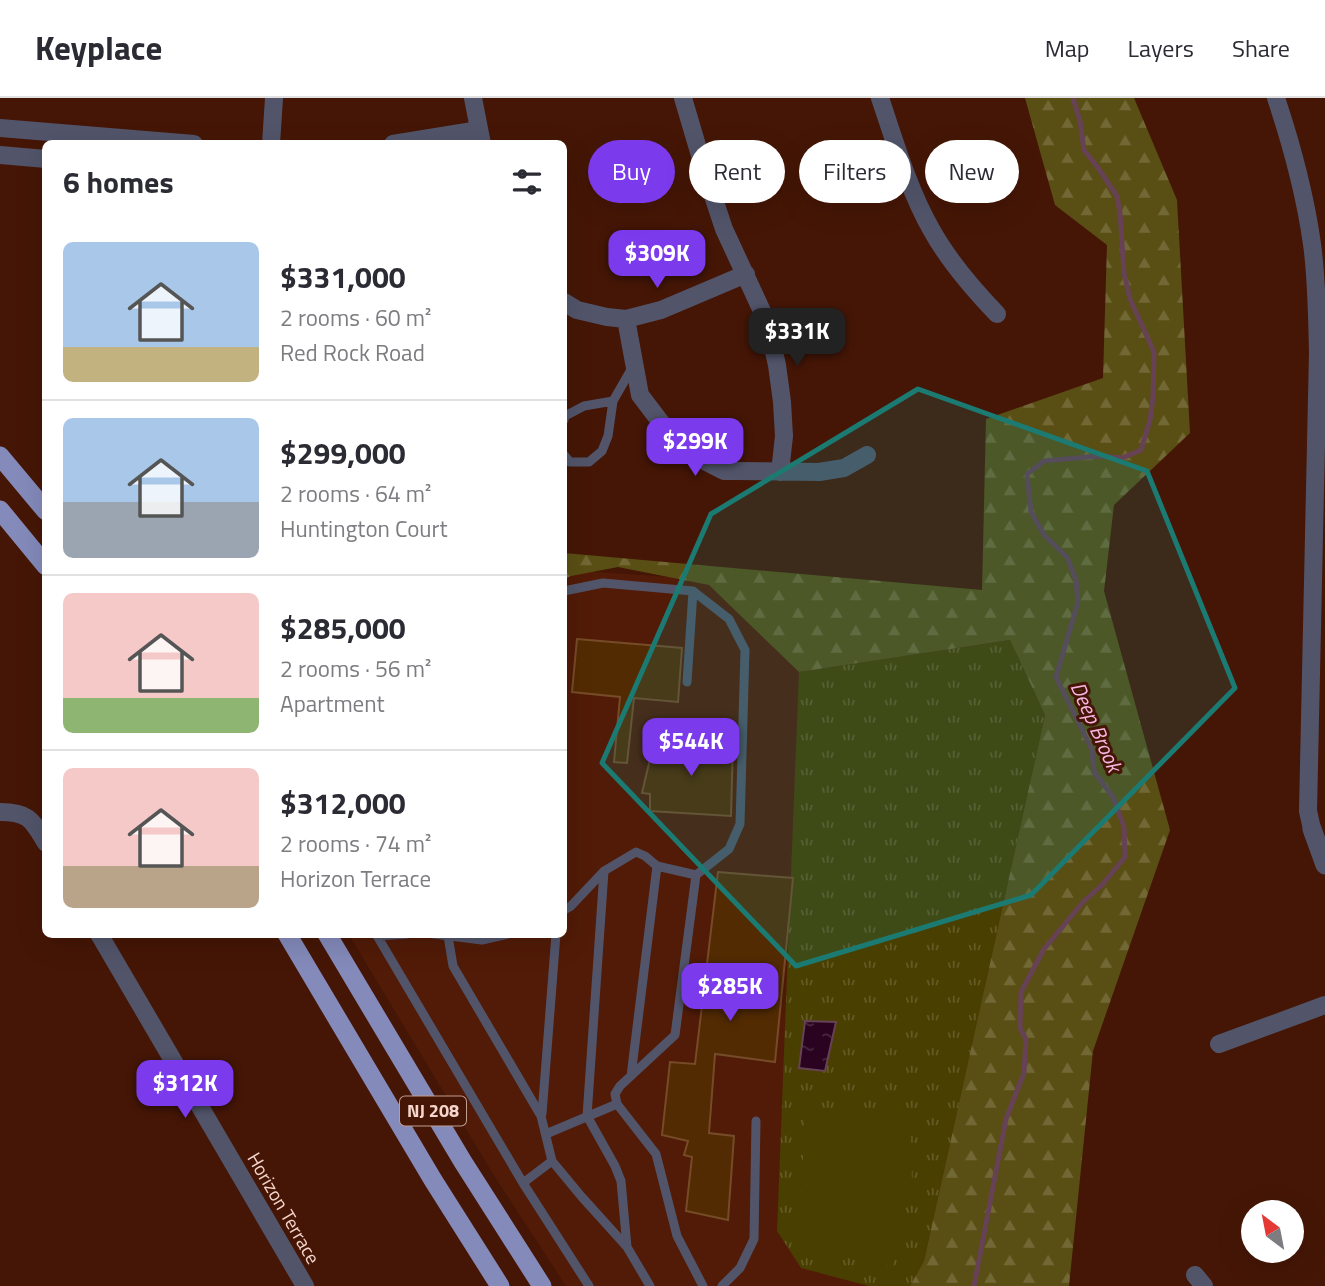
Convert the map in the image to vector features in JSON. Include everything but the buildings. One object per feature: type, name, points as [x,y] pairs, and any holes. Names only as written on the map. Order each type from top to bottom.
[{"type":"highway","points":[[0,456],[42,506]]},
{"type":"highway","points":[[0,510],[42,561]]},
{"type":"highway","name":"NJ 208","points":[[289,938],[433,1180],[500,1286]]},
{"type":"highway","name":"NJ 208","points":[[329,938],[489,1204],[542,1286]]},
{"type":"street","points":[[271,140],[274,98]]},
{"type":"street","points":[[436,140],[480,136],[474,98]]},
{"type":"street","points":[[683,98],[724,229],[767,322],[778,365],[784,436],[780,471]]},
{"type":"street","points":[[880,98],[907,176],[931,229],[965,279],[997,314]]},
{"type":"street","points":[[1276,98],[1305,200],[1317,293],[1317,734],[1308,811],[1325,865]]},
{"type":"street","points":[[0,128],[112,140]]},
{"type":"street","points":[[0,155],[42,159]]},
{"type":"street","points":[[567,304],[577,310],[626,319],[661,310],[746,274]]},
{"type":"street","points":[[626,319],[640,396],[681,449],[724,471],[819,472],[844,468],[867,455]]},
{"type":"street","points":[[0,812],[16,812],[26,816],[42,837]]},
{"type":"street","name":"Horizon Terrace","points":[[101,938],[305,1286]]},
{"type":"street","points":[[1219,1044],[1325,1005]]},
{"type":"lane","points":[[567,458],[570,462],[589,462],[602,451],[608,436],[613,401],[634,363]]},
{"type":"lane","points":[[567,414],[584,407],[613,401]]},
{"type":"lane","points":[[567,590],[603,583],[693,591],[729,619],[745,650],[740,824],[729,849],[696,875],[674,1035],[620,1086],[615,1094],[617,1104],[656,1154],[677,1236],[704,1286]]},
{"type":"lane","points":[[687,682],[693,591]]},
{"type":"lane","points":[[567,908],[604,871],[636,852],[657,866],[696,875]]},
{"type":"lane","points":[[631,1076],[657,866]]},
{"type":"lane","points":[[604,871],[587,1116],[621,1181],[627,1247]]},
{"type":"lane","points":[[378,938],[523,1183],[589,1286]]},
{"type":"lane","points":[[448,938],[453,966],[541,1115],[552,1161],[627,1247],[650,1286]]},
{"type":"lane","points":[[465,938],[491,938]]},
{"type":"lane","points":[[541,1115],[555,938]]},
{"type":"lane","points":[[546,1134],[617,1104]]},
{"type":"lane","points":[[722,1286],[740,1268],[754,1239],[756,1121]]},
{"type":"lane","points":[[523,1183],[552,1161]]},
{"type":"highlighted area","points":[[918,389],[1147,471],[1235,688],[1031,895],[796,966],[602,763],[711,514]]},
{"type":"shaded area","points":[[567,570],[979,597],[992,1286],[566,1286],[495,1177],[351,938],[567,938]]},
{"type":"green space","points":[[1025,98],[1134,98],[1177,200],[1190,433],[1114,505],[1104,591],[1170,830],[1093,1051],[1069,1286],[910,1286],[924,1261],[1045,715],[1010,640],[799,672],[709,585],[618,567],[567,578],[567,553],[982,590],[986,419],[1103,378],[1107,245],[1055,205]]},
{"type":"green space","points":[[1010,640],[1045,715],[924,1261],[910,1286],[869,1286],[801,1268],[777,1231],[799,672]]},
{"type":"green space","points":[[806,1109],[903,1118],[911,1129],[912,1189],[893,1249],[892,1266],[815,1249],[799,1226]]},
{"type":"water","points":[[805,1021],[836,1022],[825,1071],[799,1068]]},
{"type":"waterway","name":"Deep Brook","points":[[974,1286],[1006,1119],[1024,1073],[1026,1039],[1020,1028],[1021,992],[1044,949],[1125,857],[1124,827],[1113,797],[1094,772],[1092,750],[1056,677],[1078,602],[1076,580],[1067,557],[1044,535],[1031,512],[1027,474],[1044,461],[1099,456],[1122,458],[1141,450],[1153,398],[1154,352],[1130,299],[1124,273],[1117,196],[1084,150],[1073,98]]}]
